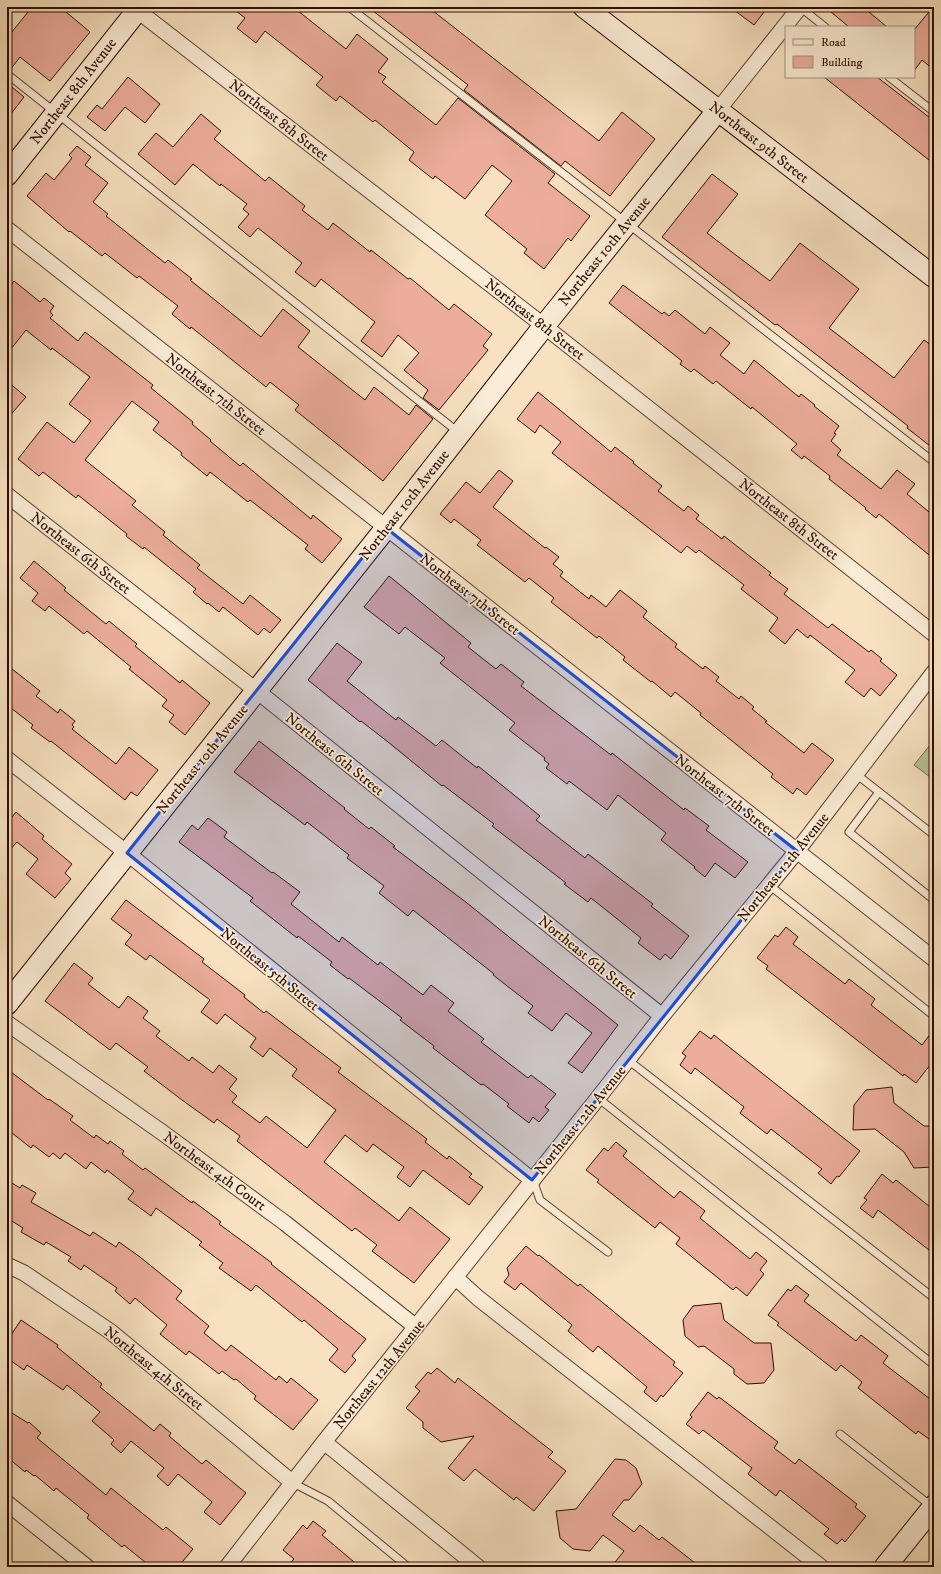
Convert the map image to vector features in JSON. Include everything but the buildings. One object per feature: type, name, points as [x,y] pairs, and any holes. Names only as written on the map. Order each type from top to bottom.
[{"type":"street","name":"Northeast 9th Street","points":[[584,7],[934,277]]},
{"type":"street","name":"Northeast 10th Avenue","points":[[7,1004],[386,528],[544,326],[800,7]]},
{"type":"street","name":"Northeast 8th Avenue","points":[[7,175],[137,8]]},
{"type":"street","name":"Northeast 8th Street","points":[[137,8],[544,326],[934,634]]},
{"type":"street","name":"Northeast 7th Street","points":[[7,229],[934,959]]},
{"type":"street","name":"Northeast 6th Street","points":[[7,495],[256,691],[662,1016]]},
{"type":"street","name":"Northeast 12th Avenue","points":[[227,1567],[324,1442],[662,1016],[797,851],[934,672]]},
{"type":"street","name":"Northeast 5th Street","points":[[7,759],[127,853],[532,1180]]},
{"type":"street","name":"Northeast 4th Court","points":[[7,1023],[163,1133],[285,1223],[416,1327]]},
{"type":"street","name":"Northeast 4th Street","points":[[7,1264],[24,1273],[111,1332],[293,1483]]},
{"type":"street","points":[[455,1277],[478,1298],[821,1567]]},
{"type":"street","points":[[324,1442],[478,1567]]},
{"type":"street","points":[[7,1503],[87,1567]]},
{"type":"street","points":[[886,1567],[931,1512]]},
{"type":"lane","points":[[349,7],[626,224],[934,462]]},
{"type":"lane","points":[[800,7],[824,26]]},
{"type":"lane","points":[[7,74],[460,433]]},
{"type":"lane","points":[[891,78],[934,112]]},
{"type":"lane","points":[[856,774],[934,835]]},
{"type":"lane","points":[[878,792],[849,832],[934,900]]},
{"type":"lane","points":[[769,885],[934,1016]]},
{"type":"lane","points":[[628,1060],[934,1298]]},
{"type":"lane","points":[[598,1098],[934,1365]]},
{"type":"lane","points":[[532,1180],[540,1200],[608,1252]]},
{"type":"lane","points":[[840,1434],[931,1512]]},
{"type":"lane","points":[[293,1483],[328,1501],[408,1567]]},
{"type":"highlighted area","points":[[386,528],[797,851],[532,1180],[127,853]]},
{"type":"green space","points":[[934,740],[934,780],[914,765]]}]
